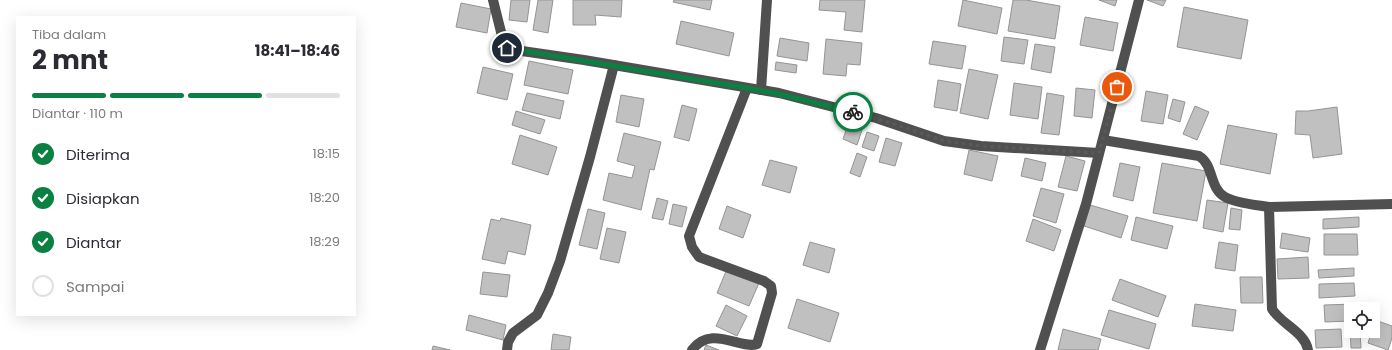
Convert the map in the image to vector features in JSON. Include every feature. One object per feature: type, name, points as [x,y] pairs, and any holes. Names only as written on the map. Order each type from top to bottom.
[{"type":"street","points":[[493,0],[499,30],[507,48],[761,90],[836,107],[891,123],[944,141],[981,146],[1099,153]]},
{"type":"street","points":[[761,90],[767,0]]},
{"type":"street","points":[[1040,350],[1080,225],[1139,0]]},
{"type":"street","points":[[507,350],[508,342],[513,333],[537,315],[542,308],[551,286],[560,261],[590,157],[614,66]]},
{"type":"street","points":[[692,350],[702,342],[712,340],[748,350],[753,348],[757,344],[772,292],[771,286],[764,281],[699,257],[692,247],[689,236],[747,88]]},
{"type":"street","points":[[1103,140],[1199,156],[1204,159],[1208,165],[1217,190],[1225,197],[1269,207],[1392,204]]},
{"type":"street","points":[[1269,207],[1272,309],[1303,339],[1308,350]]},
{"type":"building","points":[[511,0],[530,0],[527,22],[509,20]]},
{"type":"building","points":[[538,0],[553,0],[548,33],[533,30]]},
{"type":"building","points":[[573,0],[622,0],[621,17],[595,15],[596,25],[573,25]]},
{"type":"building","points":[[674,0],[712,0],[710,10],[673,2]]},
{"type":"building","points":[[820,0],[865,0],[862,32],[844,30],[846,12],[819,10]]},
{"type":"building","points":[[963,0],[1002,8],[997,34],[958,26]]},
{"type":"building","points":[[1013,0],[1026,0],[1060,6],[1055,39],[1008,31]]},
{"type":"building","points":[[1099,0],[1117,0],[1115,6]]},
{"type":"building","points":[[1147,0],[1166,0],[1163,6]]},
{"type":"building","points":[[461,3],[491,9],[487,33],[456,27]]},
{"type":"building","points":[[1184,7],[1248,20],[1241,59],[1177,47]]},
{"type":"building","points":[[1085,17],[1118,23],[1113,51],[1080,45]]},
{"type":"building","points":[[681,21],[734,33],[729,56],[676,44]]},
{"type":"building","points":[[1004,37],[1028,40],[1024,64],[1001,61]]},
{"type":"building","points":[[780,38],[809,43],[807,61],[777,56]]},
{"type":"building","points":[[826,39],[862,43],[860,65],[847,64],[846,76],[823,74]]},
{"type":"building","points":[[933,41],[966,46],[962,69],[929,64]]},
{"type":"building","points":[[1035,44],[1055,47],[1051,73],[1031,69]]},
{"type":"building","points":[[529,61],[573,70],[568,94],[524,85]]},
{"type":"building","points":[[776,62],[797,65],[796,73],[775,70]]},
{"type":"building","points":[[483,67],[513,74],[507,100],[477,93]]},
{"type":"building","points":[[969,69],[998,75],[988,119],[960,113]]},
{"type":"building","points":[[938,80],[961,84],[957,111],[934,107]]},
{"type":"building","points":[[1014,83],[1042,87],[1038,119],[1010,115]]},
{"type":"building","points":[[1076,88],[1095,90],[1092,118],[1074,116]]},
{"type":"building","points":[[1146,91],[1168,95],[1163,124],[1141,121]]},
{"type":"building","points":[[527,93],[564,101],[560,119],[522,110]]},
{"type":"building","points":[[1047,93],[1064,96],[1059,135],[1041,133]]},
{"type":"building","points":[[621,95],[644,99],[639,127],[616,122]]},
{"type":"building","points":[[1173,99],[1185,102],[1180,122],[1168,118]]},
{"type":"building","points":[[682,105],[697,109],[689,141],[674,137]]},
{"type":"building","points":[[1195,106],[1209,112],[1197,140],[1183,134]]},
{"type":"building","points":[[1337,107],[1342,154],[1313,158],[1310,135],[1295,134],[1296,111]]},
{"type":"building","points":[[516,111],[545,120],[540,134],[512,125]]},
{"type":"building","points":[[849,122],[863,127],[857,145],[843,139]]},
{"type":"building","points":[[1228,125],[1277,134],[1270,174],[1220,164]]},
{"type":"building","points":[[867,132],[879,136],[874,151],[862,147]]},
{"type":"building","points":[[624,133],[661,142],[654,170],[650,169],[641,210],[603,200],[609,173],[632,178],[635,166],[617,161]]},
{"type":"building","points":[[520,135],[557,147],[548,175],[512,164]]},
{"type":"building","points":[[886,138],[902,143],[895,166],[879,162]]},
{"type":"building","points":[[969,150],[998,156],[992,181],[964,174]]},
{"type":"building","points":[[857,153],[867,157],[860,177],[850,173]]},
{"type":"building","points":[[1066,156],[1085,161],[1077,191],[1058,187]]},
{"type":"building","points":[[1025,158],[1046,163],[1042,181],[1021,176]]},
{"type":"building","points":[[770,160],[797,167],[790,193],[762,185]]},
{"type":"building","points":[[1120,163],[1140,167],[1133,201],[1113,196]]},
{"type":"building","points":[[1162,163],[1206,171],[1197,221],[1153,213]]},
{"type":"building","points":[[1041,188],[1064,194],[1056,223],[1033,216]]},
{"type":"building","points":[[657,198],[668,201],[663,220],[652,218]]},
{"type":"building","points":[[1207,200],[1228,203],[1223,232],[1203,228]]},
{"type":"building","points":[[673,204],[687,207],[682,227],[669,224]]},
{"type":"building","points":[[1090,205],[1128,216],[1121,238],[1084,226]]},
{"type":"building","points":[[727,206],[751,215],[743,238],[719,229]]},
{"type":"building","points":[[1231,208],[1242,210],[1240,230],[1229,229]]},
{"type":"building","points":[[588,209],[605,213],[597,249],[579,245]]},
{"type":"building","points":[[1136,217],[1173,226],[1167,249],[1131,240]]},
{"type":"building","points":[[1359,217],[1359,227],[1323,229],[1323,219]]},
{"type":"building","points":[[501,218],[531,225],[525,255],[508,251],[505,264],[482,259],[491,219],[500,221]]},
{"type":"building","points":[[1033,219],[1061,230],[1054,251],[1026,241]]},
{"type":"building","points":[[607,228],[626,232],[619,263],[600,259]]},
{"type":"building","points":[[1282,233],[1310,238],[1308,252],[1280,248]]},
{"type":"building","points":[[1324,234],[1357,234],[1358,255],[1324,255]]},
{"type":"building","points":[[810,242],[835,249],[829,273],[803,265]]},
{"type":"building","points":[[1219,242],[1238,245],[1235,271],[1215,268]]},
{"type":"building","points":[[1308,257],[1309,278],[1278,279],[1277,259]]},
{"type":"building","points":[[1354,268],[1354,276],[1319,278],[1318,270]]},
{"type":"building","points":[[727,269],[759,283],[749,306],[717,293]]},
{"type":"building","points":[[483,272],[510,275],[507,297],[480,294]]},
{"type":"building","points":[[1240,277],[1262,277],[1263,303],[1241,303]]},
{"type":"building","points":[[1120,279],[1166,296],[1158,317],[1112,300]]},
{"type":"building","points":[[1354,283],[1355,296],[1319,298],[1319,284]]},
{"type":"building","points":[[797,299],[839,313],[830,342],[788,328]]},
{"type":"building","points":[[1195,304],[1236,310],[1233,331],[1192,326]]},
{"type":"building","points":[[1344,304],[1344,321],[1325,322],[1324,305]]},
{"type":"building","points":[[726,305],[747,316],[737,336],[716,326]]},
{"type":"building","points":[[1109,310],[1156,324],[1149,349],[1101,335]]},
{"type":"building","points":[[469,315],[506,325],[503,340],[466,330]]},
{"type":"building","points":[[1380,322],[1392,326],[1392,338],[1388,350],[1368,343],[1370,338],[1380,338]]},
{"type":"building","points":[[1063,329],[1101,339],[1098,350],[1058,350]]},
{"type":"building","points":[[1341,329],[1342,347],[1316,348],[1315,330]]},
{"type":"building","points":[[553,334],[571,337],[569,350],[551,350]]},
{"type":"building","points":[[1351,338],[1360,338],[1361,348],[1351,348]]},
{"type":"building","points":[[706,345],[719,350],[704,350]]},
{"type":"building","points":[[433,346],[450,350],[432,350]]},
{"type":"way so far","points":[[853,112],[944,141],[960,144],[1099,153],[1117,87]]},
{"type":"route","points":[[507,48],[747,88],[779,94],[853,112]]}]
